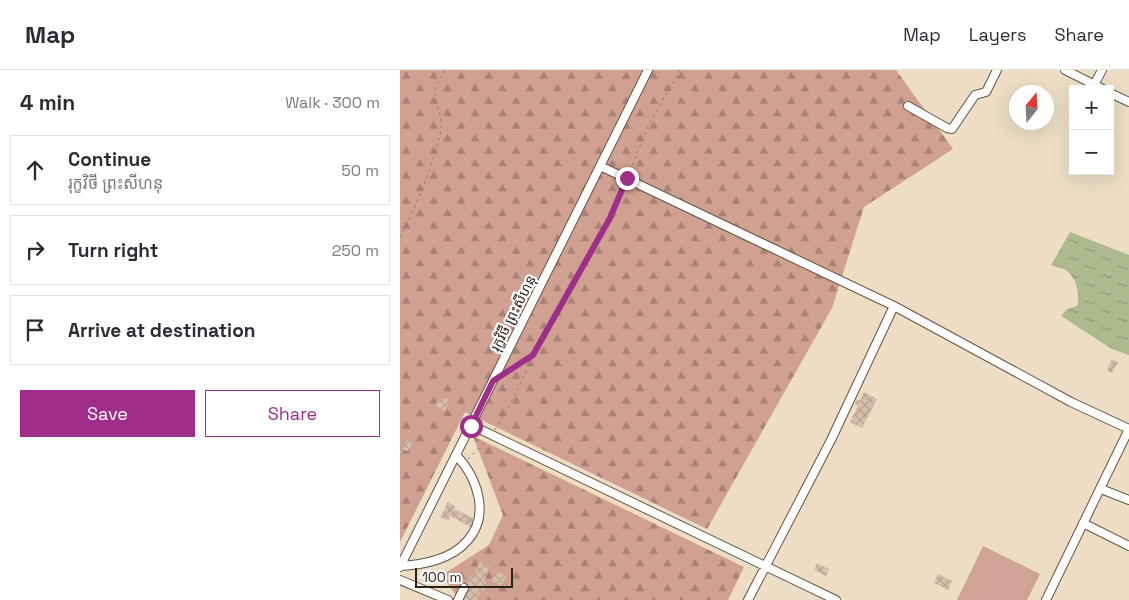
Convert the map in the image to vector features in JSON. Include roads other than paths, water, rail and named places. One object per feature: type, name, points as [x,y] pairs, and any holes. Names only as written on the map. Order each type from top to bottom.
[{"type":"street","name":"រុក្ខវិថី ព្រះសីហនុ","points":[[400,567],[648,70]]},
{"type":"street","points":[[908,106],[952,129],[975,95],[986,92],[997,70]]},
{"type":"street","points":[[1065,70],[1094,85],[1102,70]]},
{"type":"street","points":[[1114,95],[1129,102]]},
{"type":"street","points":[[600,166],[894,306],[1071,402],[1129,429],[1046,600]]},
{"type":"street","points":[[748,600],[831,440],[894,306]]},
{"type":"street","points":[[471,426],[836,600]]},
{"type":"street","points":[[400,567],[415,566],[436,560],[454,552],[468,541],[478,520],[480,503],[476,484],[464,463],[456,455]]},
{"type":"street","points":[[1101,489],[1129,500]]},
{"type":"street","points":[[1083,523],[1129,546]]},
{"type":"street","points":[[400,580],[448,600]]},
{"type":"street","points":[[458,600],[464,588]]},
{"type":"water","points":[[1070,232],[1129,255],[1129,355],[1112,349],[1061,316],[1067,309],[1077,306],[1077,287],[1067,271],[1051,265]]}]
